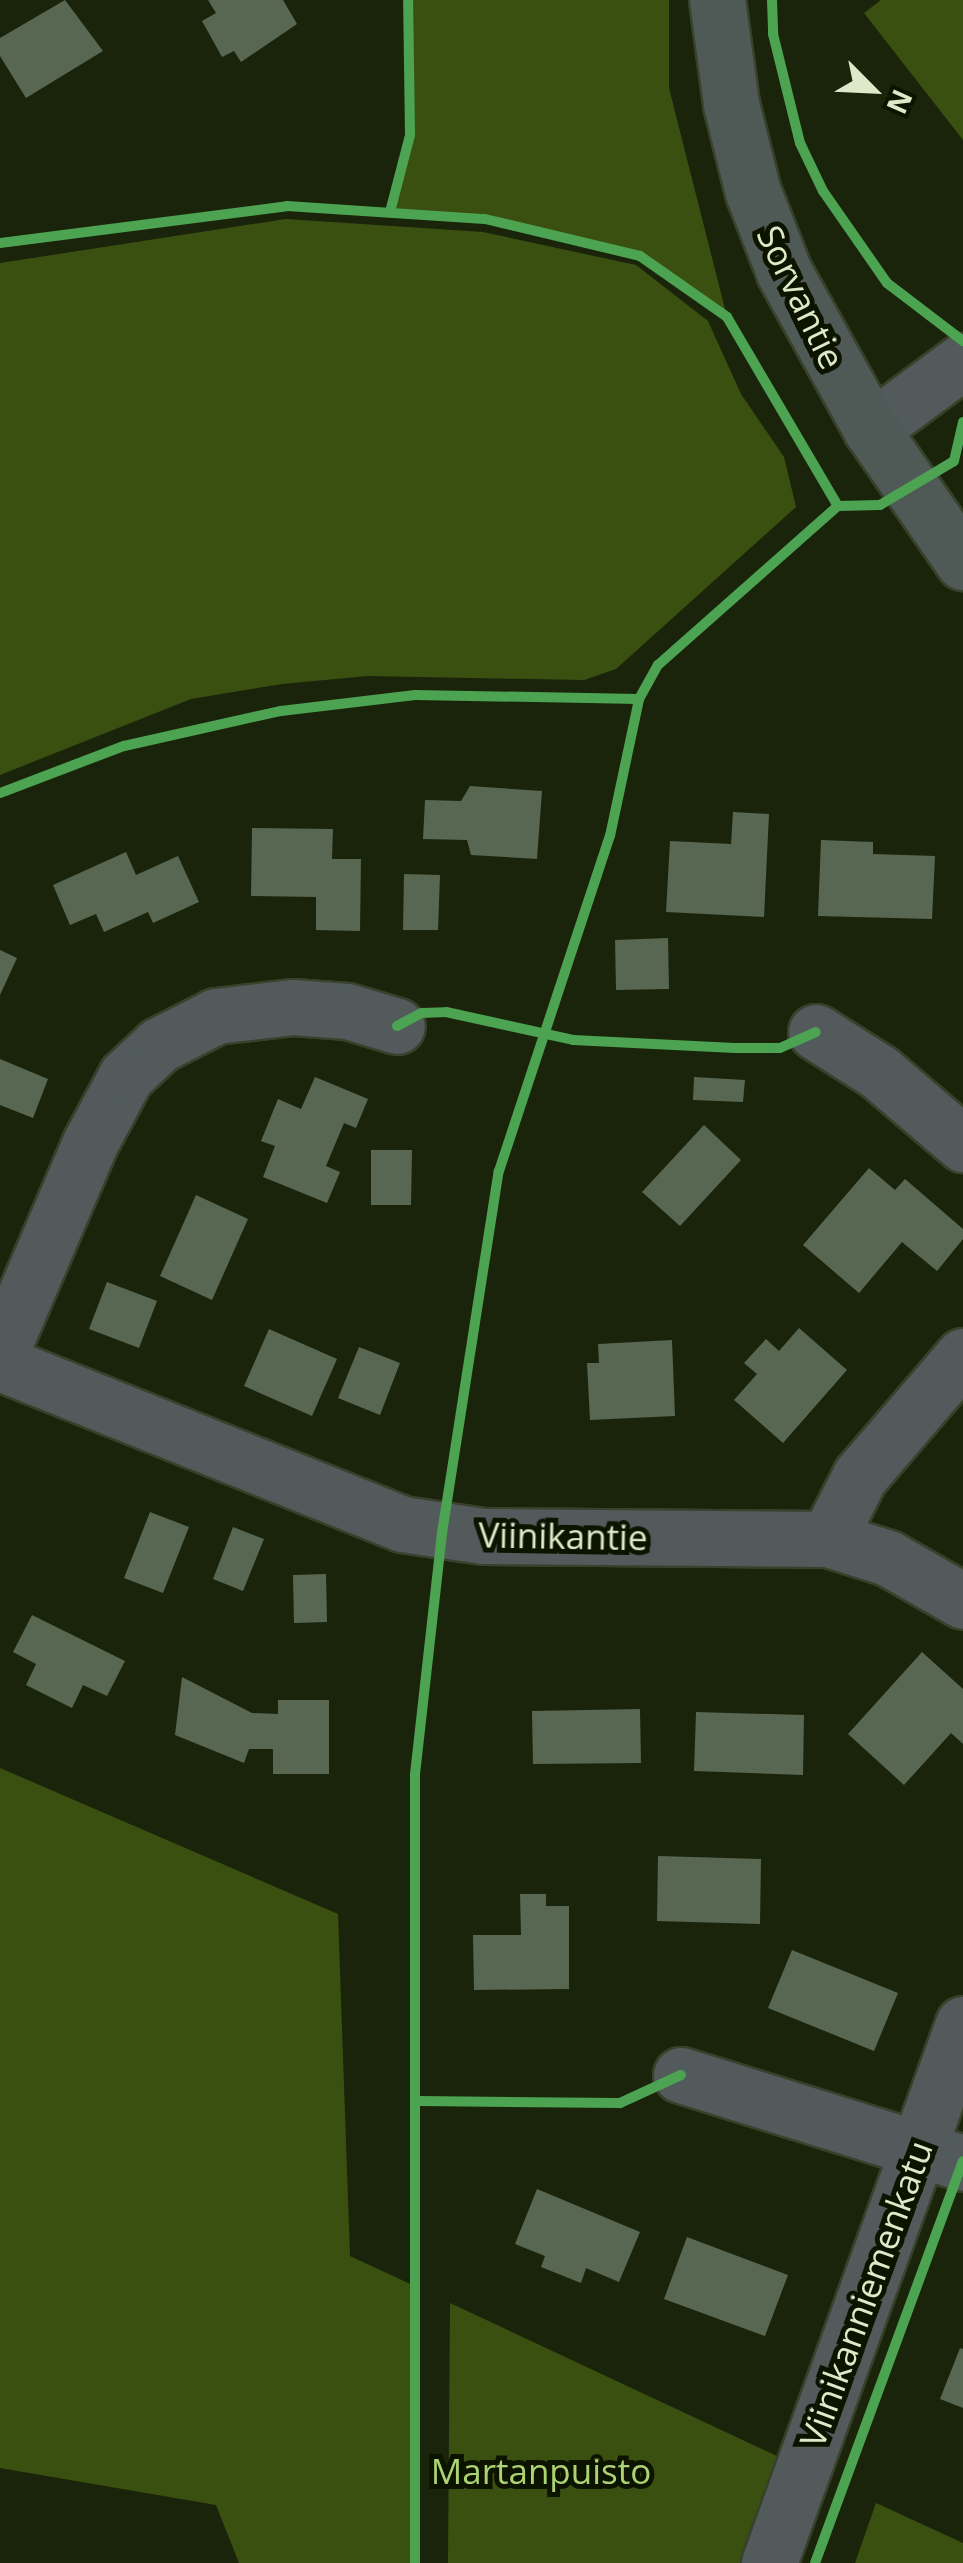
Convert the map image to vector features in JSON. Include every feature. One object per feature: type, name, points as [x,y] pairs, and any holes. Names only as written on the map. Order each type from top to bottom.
[{"type":"main road","name":"Sorvantie","points":[[717,0],[731,104],[752,192],[823,352],[870,429],[963,562]]},
{"type":"street","points":[[870,429],[963,361]]},
{"type":"street","points":[[0,1354],[90,1143],[126,1076],[159,1046],[216,1016],[293,1007],[348,1012],[397,1026]]},
{"type":"street","points":[[816,1032],[860,1057],[963,1144]]},
{"type":"street","points":[[828,1538],[860,1476],[963,1356]]},
{"type":"street","name":"Viinikantie","points":[[0,1362],[367,1514],[442,1533],[828,1538],[888,1558],[963,1601]]},
{"type":"street","name":"Viinikanniemenkatu","points":[[769,2563],[941,2154],[963,2024]]},
{"type":"street","points":[[681,2076],[941,2154]]},
{"type":"green space","points":[[408,0],[669,0],[669,88],[727,317],[640,256],[485,219],[390,212],[410,135]]},
{"type":"green space","points":[[881,0],[963,0],[963,140],[864,13]]},
{"type":"green space","points":[[286,219],[483,232],[636,265],[708,321],[741,394],[784,457],[796,507],[616,669],[584,680],[368,676],[282,684],[191,699],[0,775],[0,263]]},
{"type":"green space","points":[[0,1768],[338,1914],[350,2256],[419,2288],[415,2563],[239,2563],[216,2505],[0,2468]]},
{"type":"green space","name":"Martanpuisto","points":[[450,2303],[777,2456],[750,2563],[448,2563]]},
{"type":"green space","points":[[876,2503],[963,2543],[963,2563],[855,2563]]},
{"type":"building","points":[[65,0],[103,51],[26,98],[0,56],[0,38]]},
{"type":"building","points":[[208,0],[283,0],[297,24],[241,62],[234,51],[222,57],[202,21],[216,13]]},
{"type":"building","points":[[470,786],[542,791],[537,859],[471,855],[467,840],[423,839],[425,800],[461,801]]},
{"type":"building","points":[[733,812],[769,814],[764,917],[666,912],[670,841],[731,844]]},
{"type":"building","points":[[252,828],[333,829],[332,859],[361,859],[360,931],[316,930],[316,897],[251,896]]},
{"type":"building","points":[[821,840],[873,842],[873,854],[935,856],[932,919],[818,916]]},
{"type":"building","points":[[126,852],[136,875],[178,856],[199,902],[153,923],[148,912],[104,932],[96,914],[70,925],[53,885]]},
{"type":"building","points":[[404,874],[440,875],[438,930],[403,930]]},
{"type":"building","points":[[668,938],[669,989],[616,990],[615,940]]},
{"type":"building","points":[[0,950],[17,958],[0,995]]},
{"type":"building","points":[[0,1059],[48,1079],[33,1118],[0,1105]]},
{"type":"building","points":[[315,1077],[368,1099],[356,1128],[344,1123],[326,1166],[340,1172],[327,1203],[263,1177],[275,1146],[261,1141],[278,1099],[301,1109]]},
{"type":"building","points":[[694,1077],[745,1080],[743,1102],[693,1100]]},
{"type":"building","points":[[704,1125],[741,1160],[680,1226],[642,1192]]},
{"type":"building","points":[[371,1150],[412,1150],[411,1205],[371,1205]]},
{"type":"building","points":[[869,1168],[895,1190],[905,1179],[963,1229],[963,1239],[937,1271],[902,1242],[859,1293],[803,1245]]},
{"type":"building","points":[[196,1195],[248,1219],[212,1300],[160,1276]]},
{"type":"building","points":[[107,1282],[157,1301],[139,1348],[89,1329]]},
{"type":"building","points":[[799,1328],[847,1370],[783,1443],[734,1400],[757,1374],[744,1363],[766,1339],[779,1351]]},
{"type":"building","points":[[269,1329],[337,1359],[312,1416],[244,1386]]},
{"type":"building","points":[[672,1340],[675,1416],[590,1420],[587,1363],[599,1363],[598,1344]]},
{"type":"building","points":[[359,1347],[400,1363],[380,1415],[338,1398]]},
{"type":"building","points":[[150,1512],[189,1527],[163,1593],[124,1578]]},
{"type":"building","points":[[233,1527],[264,1539],[243,1591],[213,1579]]},
{"type":"building","points":[[326,1574],[327,1622],[294,1623],[293,1575]]},
{"type":"building","points":[[32,1615],[125,1661],[107,1696],[83,1685],[72,1708],[26,1685],[36,1664],[13,1652]]},
{"type":"building","points":[[922,1652],[963,1689],[963,1744],[951,1733],[904,1785],[848,1734]]},
{"type":"building","points":[[182,1677],[252,1713],[278,1714],[278,1700],[329,1700],[329,1774],[273,1774],[273,1749],[249,1749],[244,1763],[175,1735]]},
{"type":"building","points":[[640,1709],[641,1763],[533,1764],[532,1711]]},
{"type":"building","points":[[696,1712],[804,1715],[803,1775],[694,1771]]},
{"type":"building","points":[[658,1856],[761,1859],[760,1924],[657,1921]]},
{"type":"building","points":[[520,1894],[546,1894],[546,1906],[569,1906],[569,1989],[474,1990],[473,1935],[521,1935]]},
{"type":"building","points":[[792,1950],[898,1993],[874,2051],[768,2008]]},
{"type":"building","points":[[537,2189],[640,2232],[619,2282],[586,2268],[581,2283],[541,2267],[545,2256],[515,2244]]},
{"type":"building","points":[[687,2237],[788,2275],[765,2336],[664,2299]]},
{"type":"building","points":[[960,2348],[963,2349],[963,2408],[940,2399]]},
{"type":"cycle path","points":[[390,212],[410,135],[408,0]]},
{"type":"cycle path","points":[[772,0],[773,34],[800,143],[823,191],[887,283],[963,341]]},
{"type":"cycle path","points":[[0,243],[287,206],[485,219],[640,256],[727,317],[838,506]]},
{"type":"cycle path","points":[[415,2563],[415,1774],[442,1533],[499,1171],[610,836],[639,699],[658,665],[838,506],[880,505],[954,461],[963,422]]},
{"type":"cycle path","points":[[0,793],[124,746],[281,711],[415,695],[639,699]]},
{"type":"cycle path","points":[[397,1026],[421,1013],[446,1012],[573,1040],[735,1048],[780,1048],[816,1032]]},
{"type":"cycle path","points":[[418,2101],[620,2103],[681,2075]]},
{"type":"cycle path","points":[[815,2563],[963,2161]]}]
